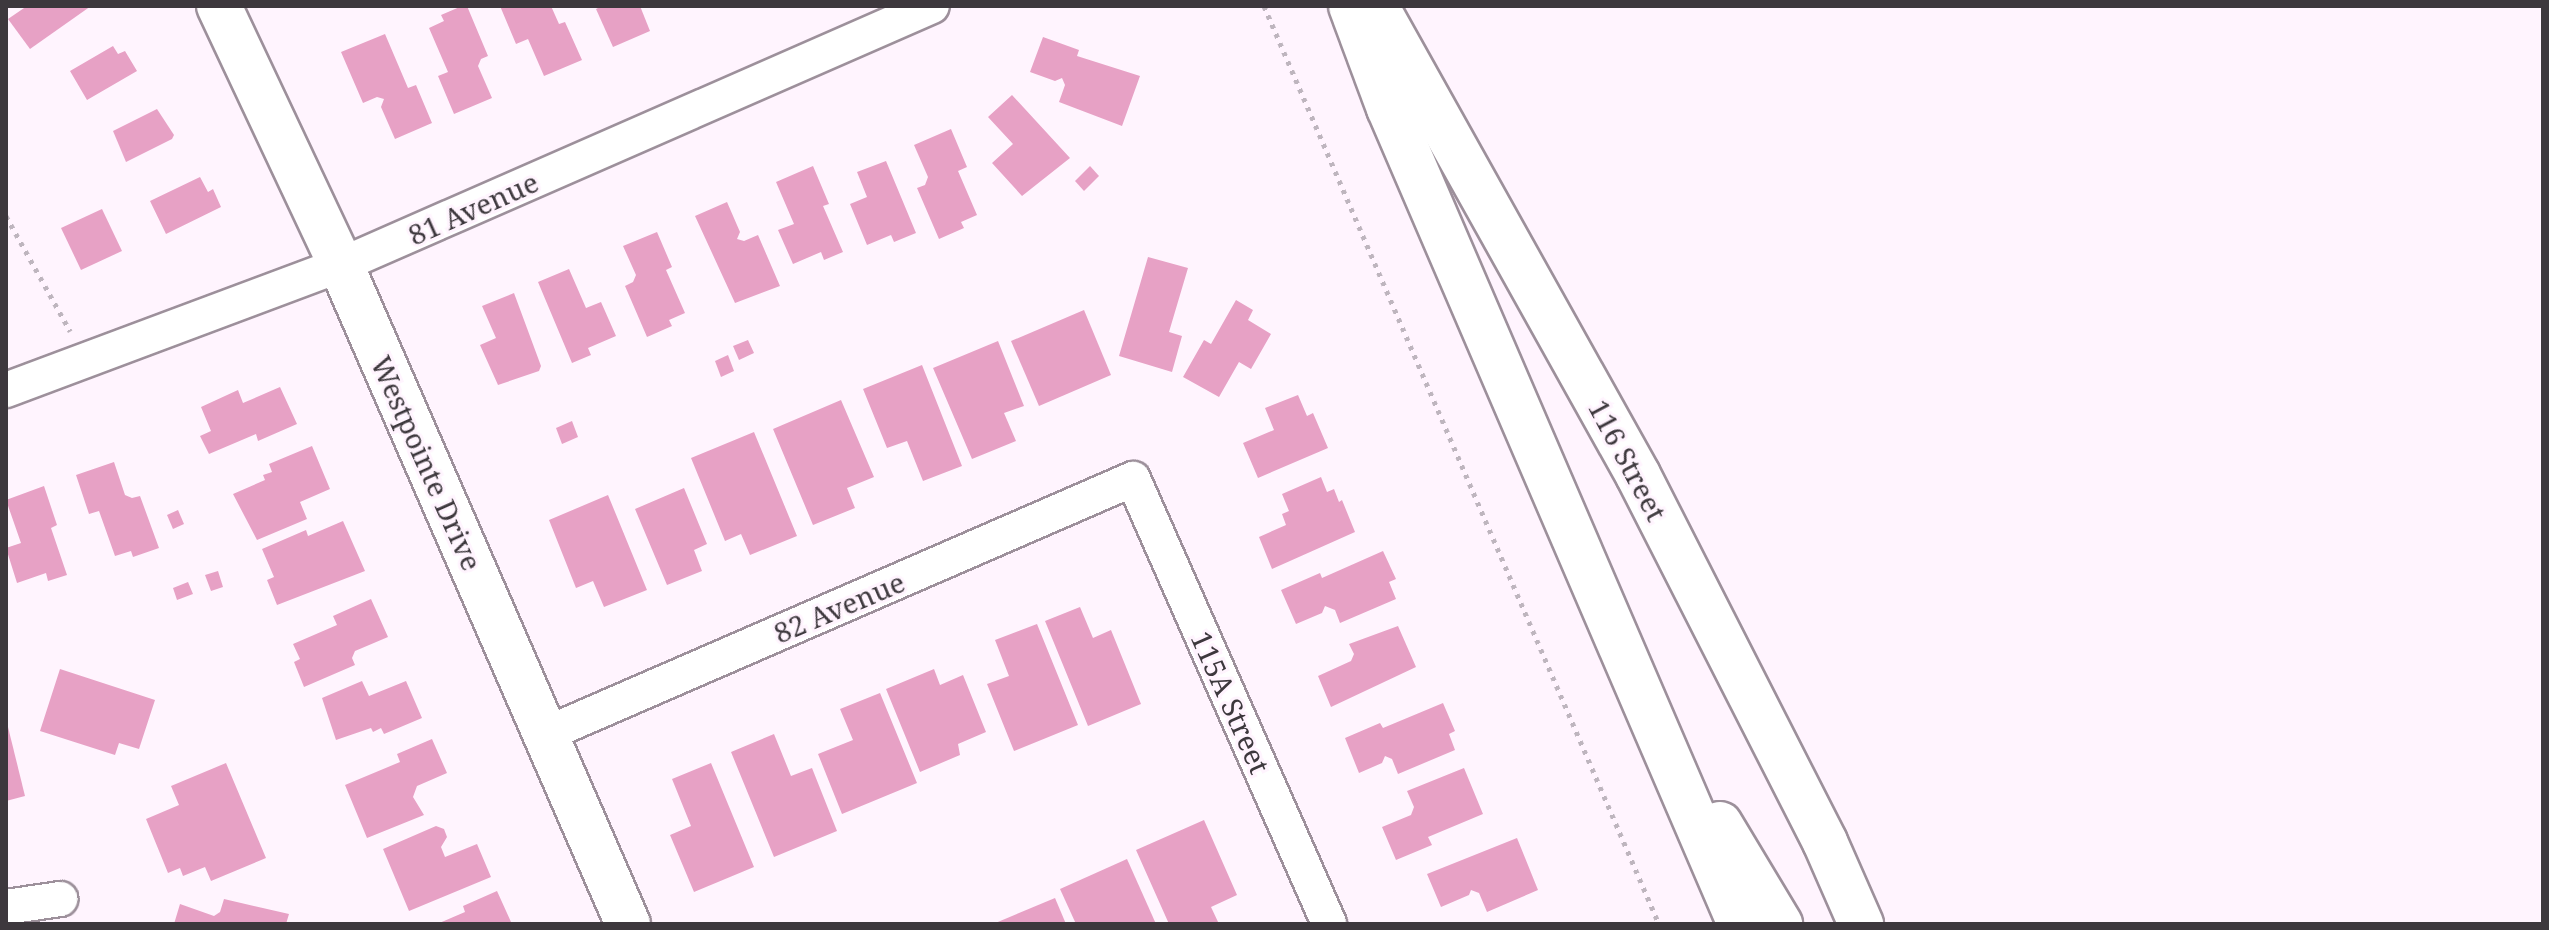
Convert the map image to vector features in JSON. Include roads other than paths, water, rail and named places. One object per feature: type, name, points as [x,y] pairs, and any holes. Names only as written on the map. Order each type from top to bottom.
[{"type":"main road","name":"Westpointe Drive","points":[[219,6],[341,265],[628,924]]},
{"type":"main road","points":[[1351,6],[1389,108],[1740,924]]},
{"type":"main road","name":"116 Street","points":[[1376,6],[1638,475],[1825,842],[1861,924]]},
{"type":"main road","points":[[1644,703],[1780,924]]},
{"type":"street","name":"81 Avenue","points":[[6,390],[341,265],[932,7]]},
{"type":"street","name":"82 Avenue","points":[[546,734],[1133,479]]},
{"type":"street","name":"115A Street","points":[[1133,479],[1329,924]]},
{"type":"street","points":[[6,907],[60,899]]}]
